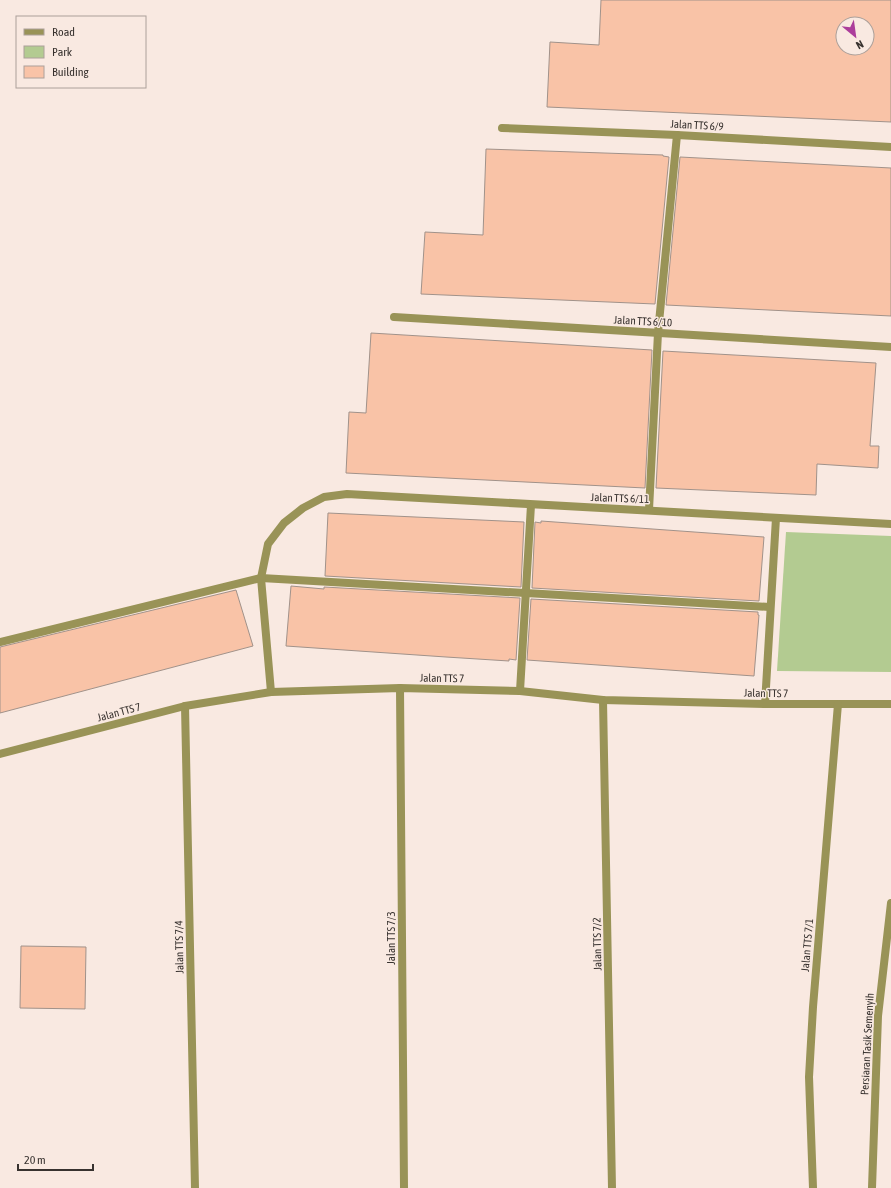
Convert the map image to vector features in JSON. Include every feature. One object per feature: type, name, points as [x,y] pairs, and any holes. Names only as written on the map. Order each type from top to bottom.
[{"type":"street","name":"Jalan TTS 6/9","points":[[502,128],[677,135],[891,147]]},
{"type":"street","points":[[649,510],[658,333],[677,135]]},
{"type":"street","name":"Jalan TTS 6/10","points":[[394,317],[891,347]]},
{"type":"street","name":"Jalan TTS 6/11","points":[[271,692],[261,578],[268,544],[284,523],[303,508],[324,497],[348,494],[891,524]]},
{"type":"street","points":[[520,690],[531,505]]},
{"type":"street","points":[[765,704],[776,518]]},
{"type":"street","points":[[0,642],[261,578],[770,607]]},
{"type":"street","name":"Jalan TTS 7","points":[[0,754],[185,706],[271,692],[400,688],[520,690],[603,700],[765,704],[891,704]]},
{"type":"street","name":"Jalan TTS 7/3","points":[[400,688],[404,1188]]},
{"type":"street","name":"Jalan TTS 7/2","points":[[603,700],[612,1188]]},
{"type":"street","name":"Jalan TTS 7/1","points":[[813,1188],[809,1077],[813,1007],[838,704]]},
{"type":"street","name":"Jalan TTS 7/4","points":[[185,706],[195,1188]]},
{"type":"street","name":"Persiaran Tasik Semenyih","points":[[872,1188],[878,1016],[891,902]]},
{"type":"green space","points":[[786,532],[891,536],[891,672],[777,671]]},
{"type":"building","points":[[601,0],[891,0],[891,122],[547,107],[550,42],[599,45]]},
{"type":"building","points":[[486,149],[663,155],[669,157],[655,304],[421,294],[425,232],[483,235]]},
{"type":"building","points":[[680,157],[891,168],[891,316],[666,305]]},
{"type":"building","points":[[371,333],[652,350],[645,488],[346,473],[349,412],[366,413]]},
{"type":"building","points":[[663,351],[876,363],[870,446],[879,446],[878,468],[817,464],[816,495],[656,488]]},
{"type":"building","points":[[328,513],[524,522],[521,587],[325,576]]},
{"type":"building","points":[[541,521],[764,537],[759,601],[532,588],[535,522],[541,523]]},
{"type":"building","points":[[291,586],[324,589],[324,587],[520,598],[516,660],[509,659],[509,661],[286,646]]},
{"type":"building","points":[[236,590],[253,646],[0,713],[0,647]]},
{"type":"building","points":[[531,599],[758,612],[754,676],[527,660]]},
{"type":"building","points":[[21,946],[86,947],[85,1009],[20,1008]]}]
